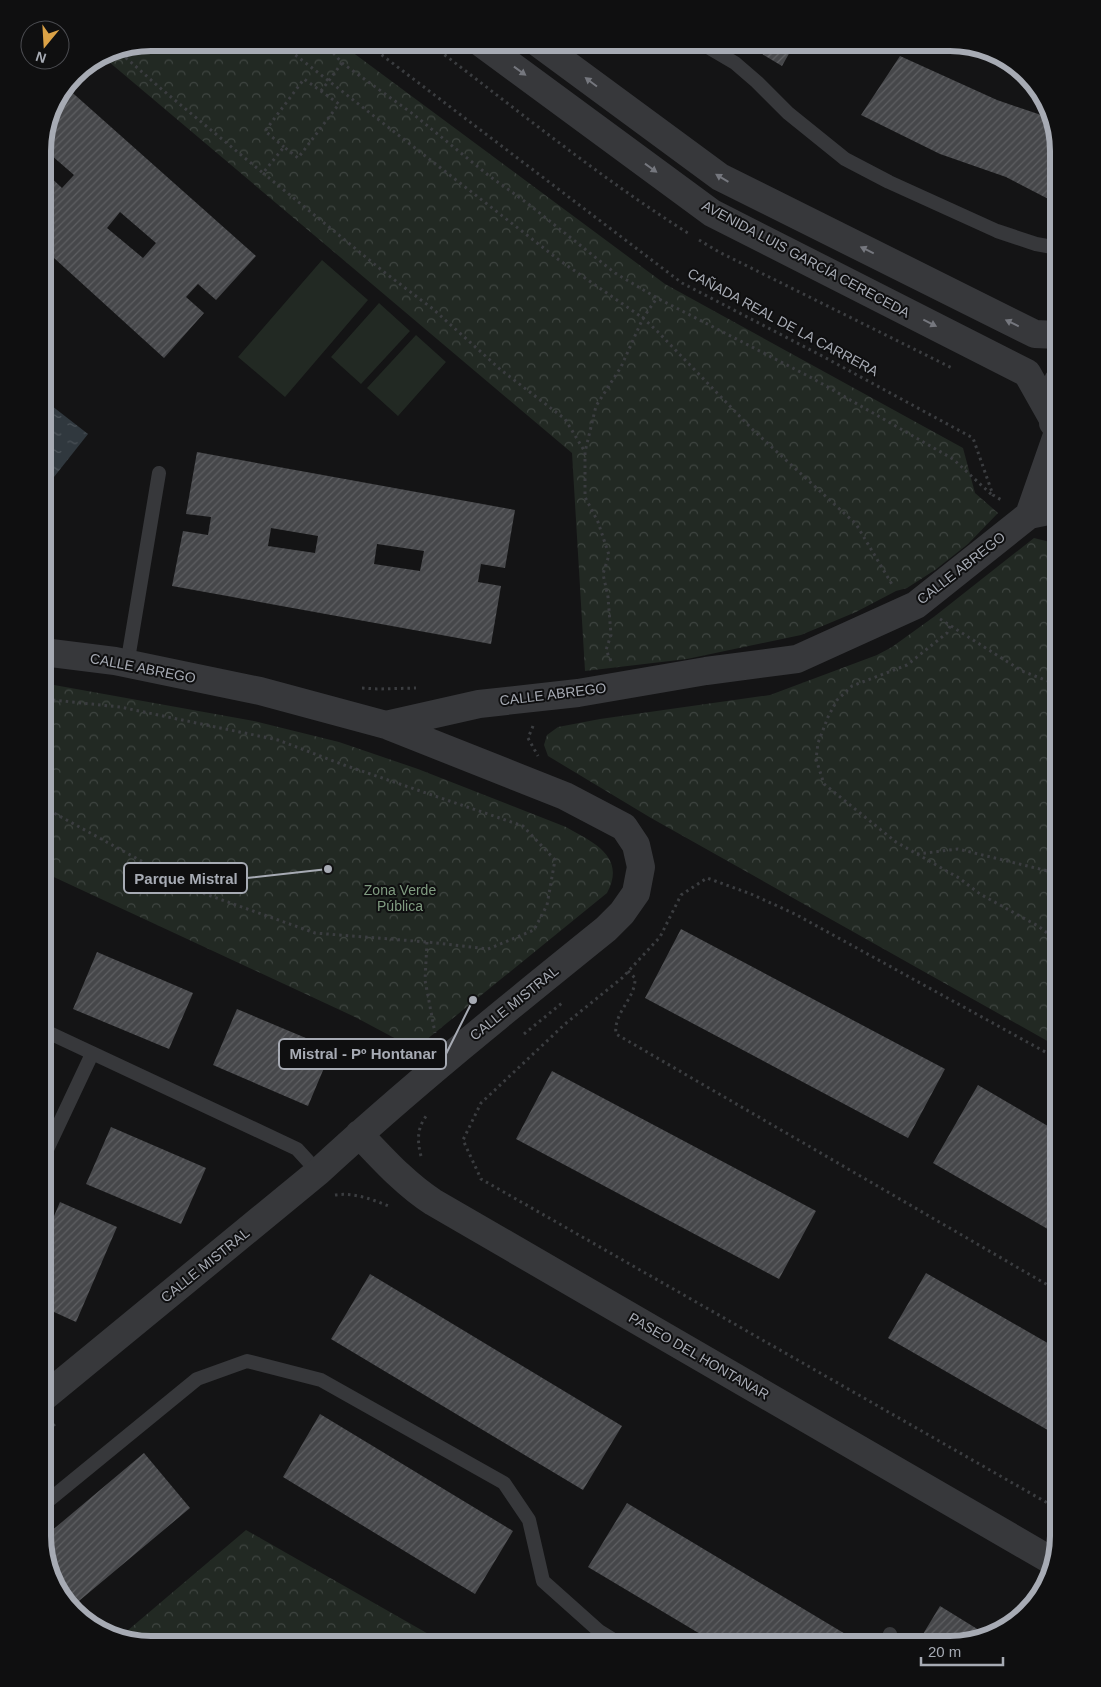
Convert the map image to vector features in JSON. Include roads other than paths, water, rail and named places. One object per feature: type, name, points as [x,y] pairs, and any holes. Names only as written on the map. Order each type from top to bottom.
[{"type":"street","name":"AVENIDA LUIS GARCÍA CERECEDA","points":[[492,51],[712,213],[1027,372],[1050,421]]},
{"type":"street","points":[[549,51],[720,177],[1035,334],[1050,335]]},
{"type":"street","points":[[1029,514],[1050,452]]},
{"type":"street","name":"CALLE ABREGO","points":[[51,653],[127,664],[260,691],[386,725],[479,704],[578,693],[706,671],[797,659],[916,605],[1029,514],[1050,510]]},
{"type":"street","name":"CALLE MISTRAL","points":[[51,1391],[323,1184],[359,1134],[479,1031],[606,929],[622,913],[636,893],[641,867],[636,846],[624,827],[565,796],[386,725]]},
{"type":"street","name":"PASEO DEL HONTANAR","points":[[359,1134],[420,1195],[1047,1558]]},
{"type":"lane","points":[[715,51],[735,63],[788,113],[845,159],[889,182],[997,231],[1050,247]]},
{"type":"lane","points":[[127,664],[159,473]]},
{"type":"lane","points":[[51,1034],[297,1149],[323,1184]]},
{"type":"lane","points":[[51,1139],[92,1054]]},
{"type":"lane","points":[[51,1498],[197,1379],[247,1361],[321,1380],[504,1483],[529,1520],[543,1582],[607,1636]]},
{"type":"water","points":[[51,405],[88,434],[51,481]]},
{"type":"place","name":"Parque Mistral","points":[[328,869]]},
{"type":"place","name":"Mistral - Pº Hontanar","points":[[473,1000]]},
{"type":"park label","name":"Zona Verde Pública","points":[[400,898]]}]
